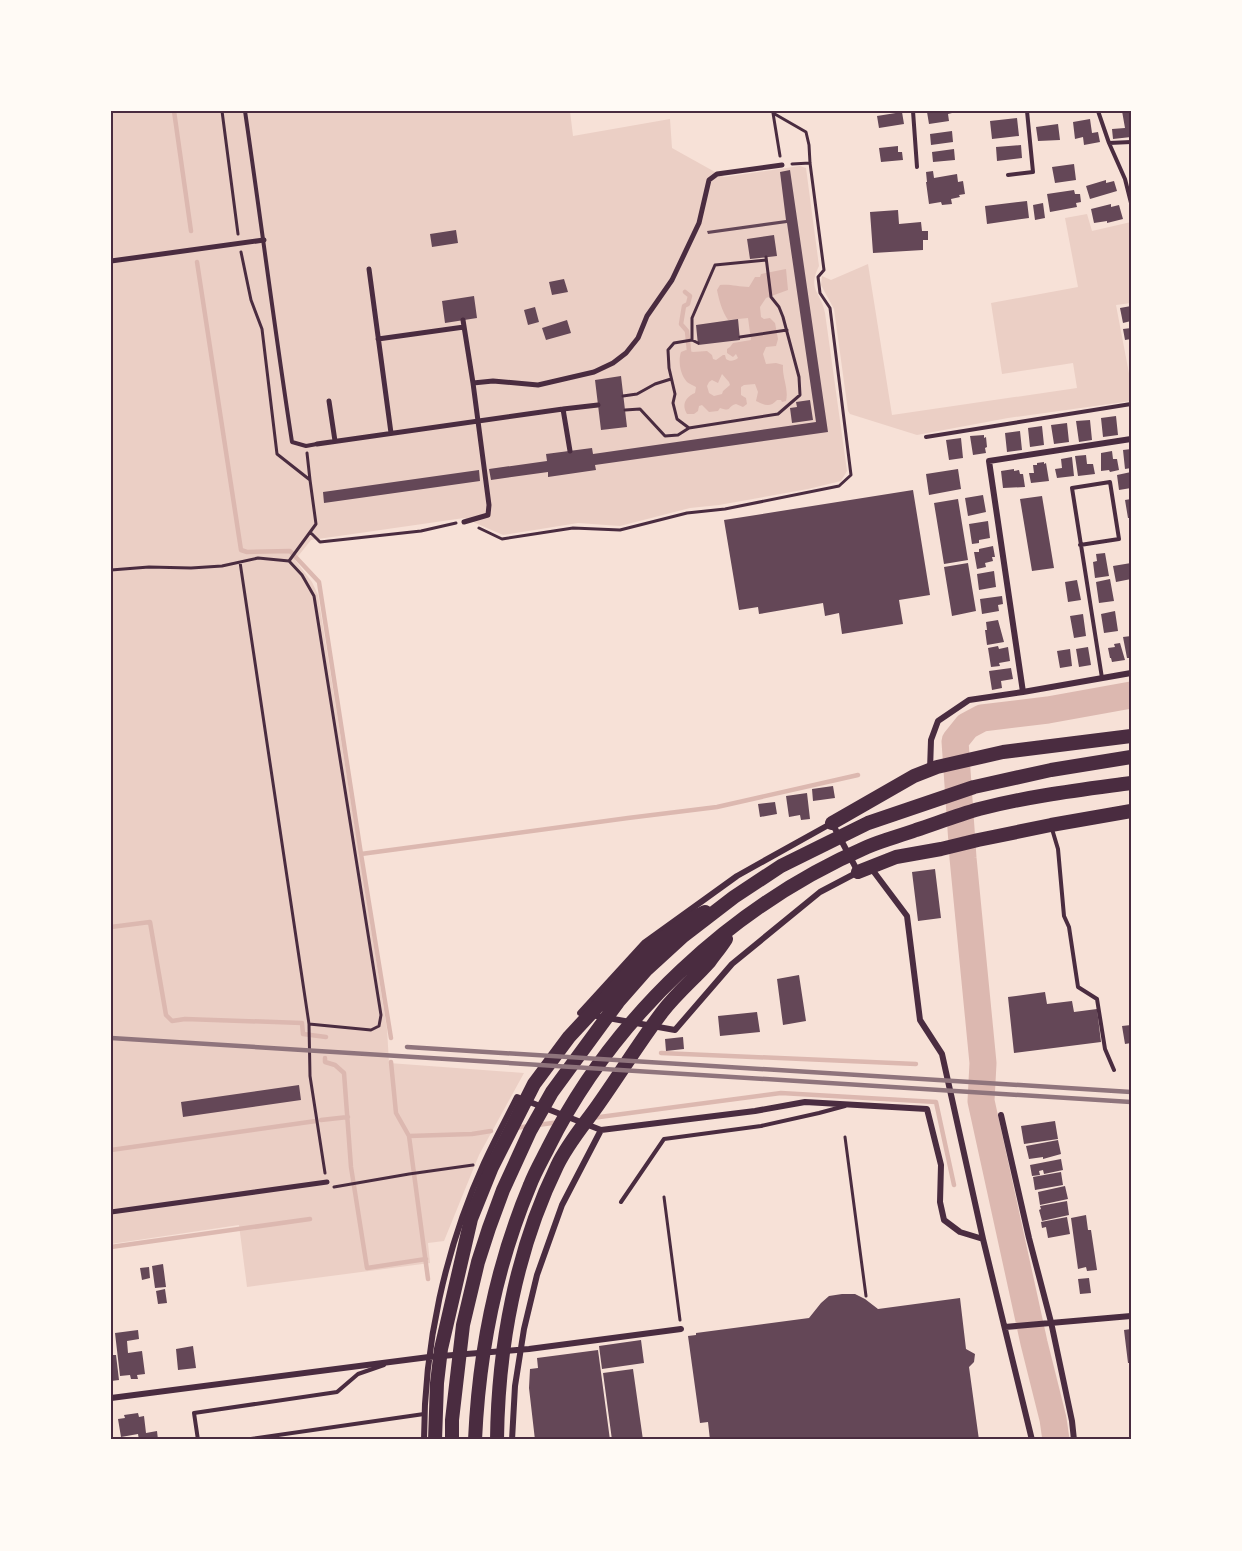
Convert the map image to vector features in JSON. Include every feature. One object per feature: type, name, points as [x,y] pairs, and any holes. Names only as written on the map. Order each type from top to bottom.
[{"type":"highway","points":[[832,823],[896,785],[934,769],[1003,752],[1131,736]]},
{"type":"highway","points":[[452,1440],[452,1420],[463,1325],[478,1262],[503,1190],[552,1092],[576,1057],[639,977],[682,937],[734,897],[781,866],[868,824],[974,787],[1051,770],[1131,757]]},
{"type":"highway","points":[[475,1440],[480,1374],[490,1310],[508,1243],[530,1184],[561,1122],[589,1077],[619,1037],[661,990],[707,948],[783,891],[821,868],[870,846],[976,810],[1025,799],[1131,783]]},
{"type":"highway","points":[[864,870],[896,857],[1131,811]]},
{"type":"highway","points":[[435,1440],[441,1349],[471,1219],[492,1167],[534,1084],[569,1037],[657,942],[689,920],[734,897]]},
{"type":"highway","points":[[497,1440],[497,1408],[503,1346],[512,1305],[525,1250],[539,1207],[558,1164],[574,1136],[664,1010],[709,961],[738,923]]},
{"type":"street","points":[[473,383],[493,381],[538,385],[594,372],[613,363],[626,353],[638,338],[647,316],[672,280],[699,223],[709,180],[717,174],[782,165]]},
{"type":"street","points":[[111,261],[264,240]]},
{"type":"street","points":[[369,269],[391,433]]},
{"type":"street","points":[[378,339],[464,323],[489,505],[488,516],[464,522]]},
{"type":"street","points":[[329,401],[334,441]]},
{"type":"street","points":[[317,444],[598,405]]},
{"type":"street","points":[[563,409],[570,451]]},
{"type":"street","points":[[1023,693],[988,461],[1131,439]]},
{"type":"street","points":[[934,769],[931,740],[938,720],[969,700],[1023,693],[1131,673]]},
{"type":"street","points":[[864,870],[820,892],[732,964],[675,1030],[580,1013],[644,943],[736,876],[832,823],[864,870],[907,916],[920,1020],[942,1054],[983,1239],[1032,1440]]},
{"type":"street","points":[[424,1440],[429,1357],[437,1308],[456,1234],[483,1163],[517,1097],[601,1130],[755,1111],[805,1102],[927,1109],[941,1165],[940,1202],[944,1220],[960,1232],[983,1239]]},
{"type":"street","points":[[1001,1114],[1051,1322],[1074,1440]]},
{"type":"street","points":[[512,1440],[515,1386],[524,1329],[537,1275],[562,1205],[601,1130]]},
{"type":"street","points":[[111,1212],[327,1182]]},
{"type":"street","points":[[1005,1327],[1131,1316]]},
{"type":"street","points":[[111,1398],[429,1357],[521,1350],[681,1326]]},
{"type":"lane","points":[[245,111],[292,442],[306,446],[317,444]]},
{"type":"lane","points":[[913,111],[917,167]]},
{"type":"lane","points":[[1008,175],[1033,172],[1027,111]]},
{"type":"lane","points":[[1098,111],[1125,179],[1131,203]]},
{"type":"lane","points":[[1109,143],[1131,142]]},
{"type":"lane","points":[[926,437],[1131,404]]},
{"type":"lane","points":[[1080,545],[1119,539],[1110,482],[1072,488],[1080,545],[1102,679]]},
{"type":"lane","points":[[1051,825],[1058,849],[1064,916],[1069,927],[1078,987],[1097,999],[1105,1049],[1114,1071]]},
{"type":"lane","points":[[621,1202],[663,1139],[761,1126],[852,1104]]},
{"type":"lane","points":[[198,1440],[194,1413],[337,1392],[358,1374],[393,1362]]},
{"type":"lane","points":[[244,1440],[424,1414]]},
{"type":"path","points":[[222,111],[239,242],[251,300],[262,329],[277,454],[310,480]]},
{"type":"path","points":[[773,112],[782,165],[810,163]]},
{"type":"path","points":[[310,532],[320,542],[422,531],[464,522],[502,539],[573,528],[620,530],[687,513],[724,509],[839,486],[851,475],[830,308],[820,293],[818,278],[824,270],[809,145],[806,132],[773,112]]},
{"type":"path","points":[[625,410],[640,409],[665,436],[678,435],[689,428],[777,414],[800,395],[799,377],[787,330],[779,307],[771,297],[766,259],[715,265],[692,318],[689,340]]},
{"type":"path","points":[[740,337],[787,330]]},
{"type":"path","points":[[689,428],[677,420],[668,350],[674,343],[689,340],[698,343]]},
{"type":"path","points":[[623,396],[637,394],[655,384],[671,380]]},
{"type":"path","points":[[290,559],[316,524],[306,446]]},
{"type":"path","points":[[111,570],[222,566],[258,558],[290,559]]},
{"type":"path","points":[[290,559],[314,596],[381,1015],[379,1026],[371,1030],[309,1024]]},
{"type":"path","points":[[240,562],[309,1024],[310,1076],[327,1182]]},
{"type":"path","points":[[845,1137],[866,1296]]},
{"type":"path","points":[[348,1185],[483,1163]]},
{"type":"path","points":[[664,1197],[681,1326]]},
{"type":"shaded area","points":[[111,111],[570,111],[573,136],[670,119],[672,148],[724,177],[800,166],[806,168],[819,266],[814,281],[825,313],[847,471],[841,481],[719,505],[690,508],[620,526],[578,523],[503,535],[464,518],[311,540],[295,560],[312,582],[318,595],[387,1029],[389,1063],[524,1073],[479,1155],[444,1241],[428,1243],[430,1263],[247,1287],[239,1225],[111,1244]]},
{"type":"shaded area","points":[[1087,214],[1092,231],[1131,222],[1131,303],[1116,305],[1131,384],[1131,401],[1008,418],[917,435],[850,414],[834,309],[821,285],[822,276],[831,280],[868,264],[892,415],[1077,388],[1073,363],[1002,374],[991,303],[1078,287],[1065,218]]},
{"type":"shaded area","points":[[786,269],[788,290],[766,298],[760,307],[761,317],[770,318],[775,323],[778,339],[776,346],[766,347],[763,354],[766,364],[783,365],[786,401],[777,400],[769,405],[762,404],[756,401],[758,392],[755,384],[744,385],[741,387],[741,395],[746,398],[747,404],[743,407],[736,404],[728,409],[720,408],[718,411],[709,412],[702,405],[694,414],[687,414],[684,407],[685,401],[695,393],[696,387],[687,382],[681,371],[681,352],[686,350],[707,351],[716,360],[723,355],[729,361],[738,358],[736,354],[733,357],[727,353],[727,349],[733,343],[751,340],[748,318],[728,320],[717,290],[720,285],[749,287],[755,277],[760,277],[761,274]],"holes":[[[722,374],[730,385],[722,394],[714,396],[709,393],[707,386],[709,382],[712,380],[718,383]]]},
{"type":"building","points":[[952,111],[948,114],[949,121],[929,124],[927,112]]},
{"type":"building","points":[[1122,111],[1131,111],[1131,137],[1113,139],[1112,129],[1125,128]]},
{"type":"building","points":[[902,112],[904,124],[879,128],[877,116]]},
{"type":"building","points":[[1017,118],[1019,136],[992,139],[990,121]]},
{"type":"building","points":[[1090,119],[1092,133],[1098,132],[1100,142],[1084,145],[1083,137],[1075,139],[1073,122]]},
{"type":"building","points":[[1058,124],[1060,140],[1038,141],[1036,127]]},
{"type":"building","points":[[952,131],[953,142],[931,145],[930,134]]},
{"type":"building","points":[[1021,145],[1022,158],[997,161],[996,147]]},
{"type":"building","points":[[898,146],[898,152],[902,152],[903,160],[881,162],[879,148]]},
{"type":"building","points":[[954,149],[955,160],[933,162],[932,152]]},
{"type":"building","points":[[1074,164],[1076,180],[1055,183],[1052,167]]},
{"type":"building","points":[[790,170],[828,432],[595,465],[596,470],[548,477],[548,472],[491,480],[489,469],[547,461],[546,454],[592,448],[593,454],[816,422],[787,223],[708,234],[707,231],[786,220],[780,172]]},
{"type":"building","points":[[933,171],[934,178],[957,174],[958,182],[963,181],[965,194],[951,199],[952,204],[942,205],[941,202],[929,204],[926,172]]},
{"type":"building","points":[[1106,180],[1106,183],[1114,181],[1117,191],[1090,199],[1086,186]]},
{"type":"building","points":[[1074,190],[1075,194],[1080,194],[1081,202],[1076,203],[1077,207],[1050,212],[1047,194]]},
{"type":"building","points":[[1027,201],[1029,218],[987,224],[985,206]]},
{"type":"building","points":[[1043,203],[1045,218],[1035,220],[1033,205]]},
{"type":"building","points":[[1111,204],[1111,207],[1119,205],[1123,219],[1094,223],[1091,209]]},
{"type":"building","points":[[898,210],[899,224],[921,222],[922,231],[928,231],[928,240],[923,240],[923,250],[873,253],[870,212]]},
{"type":"building","points":[[456,230],[458,243],[432,247],[430,234]]},
{"type":"building","points":[[774,235],[777,256],[750,259],[747,239]]},
{"type":"building","points":[[564,279],[568,292],[552,295],[549,282]]},
{"type":"building","points":[[474,296],[477,318],[445,323],[442,301]]},
{"type":"building","points":[[1131,306],[1131,321],[1123,323],[1120,308]]},
{"type":"building","points":[[535,307],[539,322],[528,325],[524,310]]},
{"type":"building","points":[[738,319],[740,340],[698,345],[696,325]]},
{"type":"building","points":[[567,320],[571,333],[546,340],[542,328]]},
{"type":"building","points":[[1131,328],[1131,339],[1125,340],[1123,329]]},
{"type":"building","points":[[621,376],[627,427],[601,430],[595,380]]},
{"type":"building","points":[[810,400],[813,420],[792,423],[790,408],[797,407],[796,402]]},
{"type":"building","points":[[1116,416],[1118,435],[1103,437],[1101,418]]},
{"type":"building","points":[[1090,420],[1092,440],[1079,442],[1076,421]]},
{"type":"building","points":[[1067,423],[1069,442],[1054,444],[1051,425]]},
{"type":"building","points":[[1042,426],[1044,445],[1030,447],[1028,428]]},
{"type":"building","points":[[1020,431],[1022,450],[1007,452],[1005,433]]},
{"type":"building","points":[[984,435],[986,453],[973,455],[970,436]]},
{"type":"building","points":[[961,438],[963,458],[949,460],[946,440]]},
{"type":"building","points":[[1131,449],[1131,468],[1125,469],[1123,450]]},
{"type":"building","points":[[1112,451],[1113,459],[1117,459],[1119,470],[1101,471],[1101,453]]},
{"type":"building","points":[[1086,455],[1087,464],[1093,464],[1095,474],[1078,476],[1075,456]]},
{"type":"building","points":[[1072,457],[1074,476],[1057,478],[1055,469],[1062,468],[1061,459]]},
{"type":"building","points":[[1044,462],[1049,481],[1031,483],[1029,473],[1034,473],[1033,465]]},
{"type":"building","points":[[958,469],[961,489],[929,495],[926,474]]},
{"type":"building","points":[[1014,469],[1023,474],[1025,487],[1003,488],[1001,471]]},
{"type":"building","points":[[479,470],[480,481],[324,503],[323,492]]},
{"type":"building","points":[[1131,472],[1131,488],[1119,490],[1117,475]]},
{"type":"building","points":[[913,490],[930,595],[899,600],[903,624],[842,634],[839,613],[825,616],[823,603],[759,614],[758,607],[739,610],[724,520]]},
{"type":"building","points":[[983,495],[986,512],[968,516],[965,498]]},
{"type":"building","points":[[1042,496],[1054,568],[1032,571],[1020,499]]},
{"type":"building","points":[[958,499],[968,560],[944,564],[934,503]]},
{"type":"building","points":[[1131,499],[1131,518],[1128,518],[1125,500]]},
{"type":"building","points":[[988,521],[990,538],[972,544],[969,524]]},
{"type":"building","points":[[993,546],[995,557],[992,557],[993,561],[985,563],[986,567],[977,569],[974,552]]},
{"type":"building","points":[[1105,553],[1109,576],[1095,578],[1093,562],[1097,561],[1096,554]]},
{"type":"building","points":[[968,563],[976,611],[952,616],[944,567]]},
{"type":"building","points":[[1131,563],[1131,579],[1116,582],[1113,566]]},
{"type":"building","points":[[994,571],[996,587],[979,590],[977,574]]},
{"type":"building","points":[[1110,579],[1114,601],[1099,603],[1096,582]]},
{"type":"building","points":[[1077,580],[1081,600],[1068,602],[1065,582]]},
{"type":"building","points":[[1002,596],[1003,604],[998,605],[999,611],[982,614],[980,599]]},
{"type":"building","points":[[1115,611],[1118,631],[1104,633],[1101,614]]},
{"type":"building","points":[[1083,614],[1086,636],[1074,638],[1070,616]]},
{"type":"building","points":[[998,620],[1004,642],[987,645],[986,622]]},
{"type":"building","points":[[1131,636],[1131,658],[1127,658],[1123,637]]},
{"type":"building","points":[[1120,643],[1125,660],[1112,662],[1108,648]]},
{"type":"building","points":[[998,646],[999,649],[1008,647],[1010,661],[991,667],[988,648]]},
{"type":"building","points":[[1088,647],[1091,665],[1079,667],[1076,649]]},
{"type":"building","points":[[1070,649],[1072,666],[1060,668],[1057,651]]},
{"type":"building","points":[[1011,668],[1013,679],[1001,681],[1002,688],[992,690],[989,671]]},
{"type":"building","points":[[833,786],[835,798],[813,801],[812,789]]},
{"type":"building","points":[[807,793],[810,819],[801,820],[800,815],[789,817],[786,796]]},
{"type":"building","points":[[775,802],[777,814],[760,817],[758,804]]},
{"type":"building","points":[[935,869],[941,918],[918,921],[912,872]]},
{"type":"building","points":[[799,975],[806,1021],[783,1025],[777,979]]},
{"type":"building","points":[[1045,992],[1047,1004],[1072,1001],[1074,1012],[1097,1009],[1101,1042],[1014,1053],[1008,997]]},
{"type":"building","points":[[757,1012],[760,1032],[720,1036],[718,1016]]},
{"type":"building","points":[[1131,1025],[1131,1043],[1125,1044],[1122,1026]]},
{"type":"building","points":[[683,1037],[684,1049],[666,1051],[665,1039]]},
{"type":"building","points":[[299,1085],[301,1100],[183,1117],[181,1102]]},
{"type":"building","points":[[1055,1121],[1058,1139],[1024,1144],[1021,1126]]},
{"type":"building","points":[[1058,1140],[1061,1154],[1043,1159],[1043,1157],[1029,1159],[1026,1146]]},
{"type":"building","points":[[1061,1159],[1063,1170],[1044,1174],[1043,1170],[1039,1171],[1040,1175],[1032,1176],[1030,1165]]},
{"type":"building","points":[[1061,1172],[1063,1185],[1035,1190],[1033,1177]]},
{"type":"building","points":[[1065,1186],[1068,1199],[1040,1205],[1038,1192]]},
{"type":"building","points":[[1067,1201],[1069,1215],[1042,1221],[1040,1206]]},
{"type":"building","points":[[1086,1215],[1088,1230],[1091,1230],[1097,1270],[1087,1271],[1086,1267],[1078,1269],[1071,1218]]},
{"type":"building","points":[[1067,1217],[1070,1234],[1048,1238],[1046,1227],[1042,1228],[1041,1222]]},
{"type":"building","points":[[163,1264],[166,1287],[155,1288],[152,1266]]},
{"type":"building","points":[[149,1267],[150,1278],[142,1280],[140,1268]]},
{"type":"building","points":[[1089,1278],[1091,1293],[1080,1294],[1078,1279]]},
{"type":"building","points":[[165,1289],[167,1303],[158,1304],[156,1291]]},
{"type":"building","points":[[855,1294],[878,1309],[960,1298],[966,1349],[975,1354],[974,1362],[969,1367],[979,1440],[710,1440],[708,1422],[700,1423],[688,1336],[809,1318],[829,1296]]},
{"type":"building","points":[[1131,1329],[1131,1363],[1128,1363],[1124,1330]]},
{"type":"building","points":[[138,1330],[139,1339],[127,1341],[128,1353],[142,1351],[145,1374],[137,1375],[138,1379],[131,1379],[130,1375],[120,1376],[115,1333]]},
{"type":"building","points":[[641,1340],[644,1363],[602,1369],[599,1346]]},
{"type":"building","points":[[193,1346],[196,1368],[178,1370],[176,1349]]},
{"type":"building","points":[[598,1350],[610,1440],[535,1440],[529,1388],[530,1369],[538,1368],[537,1358]]},
{"type":"building","points":[[111,1355],[116,1355],[119,1380],[111,1381]]},
{"type":"building","points":[[633,1369],[643,1440],[612,1440],[603,1373]]},
{"type":"building","points":[[138,1413],[139,1417],[144,1416],[146,1433],[157,1431],[158,1440],[139,1440],[138,1434],[121,1437],[118,1419],[125,1418],[124,1415]]},
{"type":"waterway","points":[[174,111],[191,231]]},
{"type":"waterway","points":[[197,262],[241,550],[247,552],[290,551],[319,582],[391,1038]]},
{"type":"waterway","points":[[685,292],[690,296],[688,304],[684,306],[681,324],[687,331],[689,351]]},
{"type":"waterway","points":[[1056,1440],[981,1101],[983,1063],[963,858],[955,741],[967,726],[982,718],[1048,710],[1131,695]]},
{"type":"waterway","points":[[361,854],[717,807],[858,775]]},
{"type":"waterway","points":[[111,927],[150,922],[166,1015],[172,1021],[185,1019],[302,1023],[303,1034],[326,1037]]},
{"type":"waterway","points":[[661,1053],[916,1064]]},
{"type":"waterway","points":[[325,1058],[325,1062],[335,1065],[344,1073],[351,1167],[367,1268],[426,1259]]},
{"type":"waterway","points":[[391,1062],[396,1113],[409,1136],[428,1279]]},
{"type":"waterway","points":[[592,1118],[781,1093],[936,1102],[954,1185]]},
{"type":"waterway","points":[[321,1120],[348,1117]]},
{"type":"waterway","points":[[111,1150],[316,1121]]},
{"type":"waterway","points":[[515,1128],[560,1122]]},
{"type":"waterway","points":[[409,1136],[472,1134],[491,1131]]},
{"type":"waterway","points":[[111,1247],[310,1219]]},
{"type":"railway","points":[[111,1038],[1131,1102]]},
{"type":"railway","points":[[407,1047],[1131,1092]]}]
